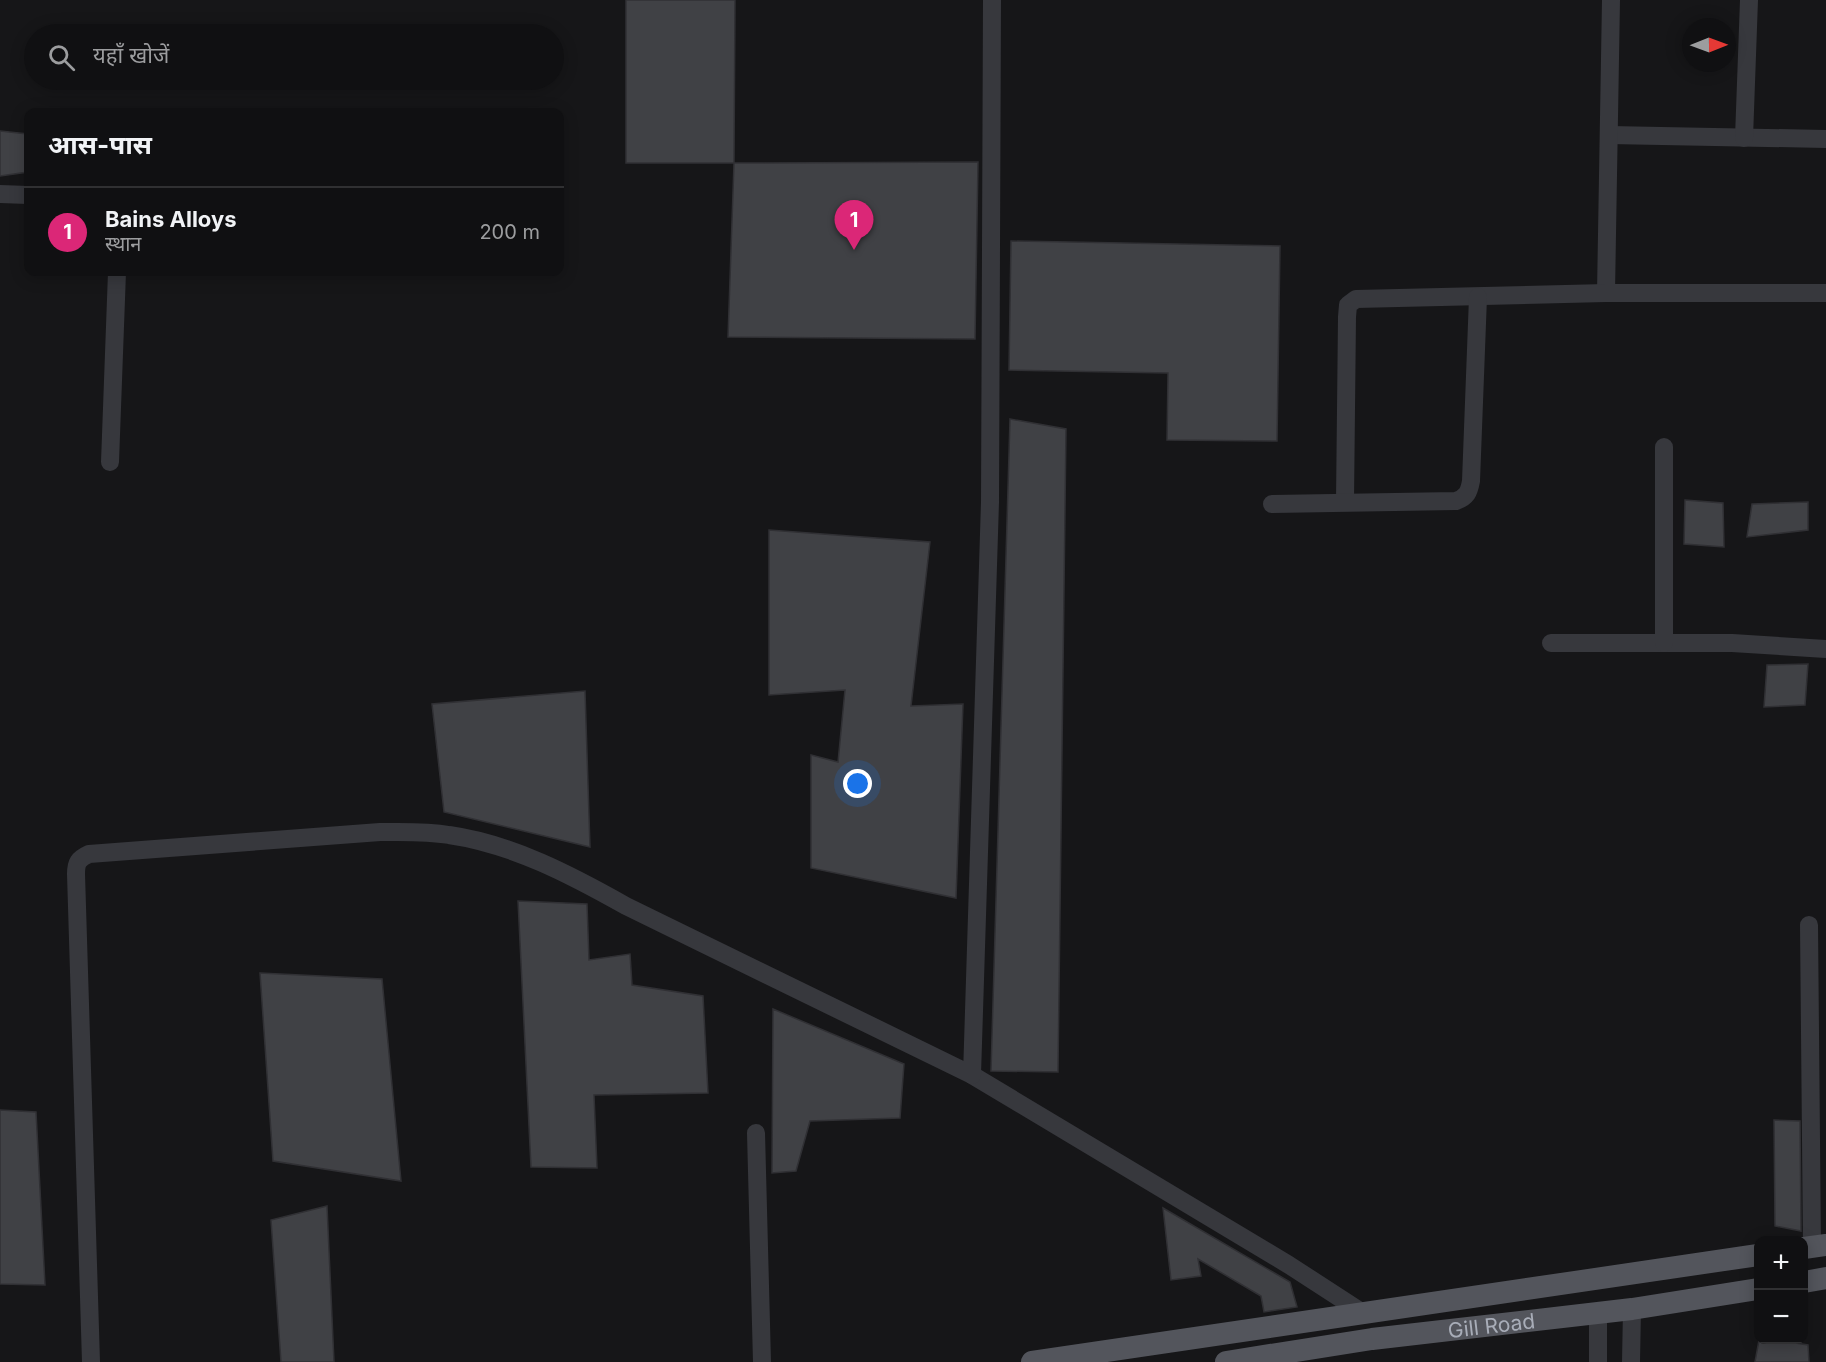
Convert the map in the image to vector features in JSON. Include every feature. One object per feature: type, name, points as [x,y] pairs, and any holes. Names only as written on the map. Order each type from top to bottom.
[{"type":"main road","points":[[1032,1362],[1754,1256]]},
{"type":"main road","points":[[1808,1281],[1826,1278]]},
{"type":"main road","name":"Gill Road","points":[[1226,1362],[1372,1339],[1598,1314],[1754,1290]]},
{"type":"street","points":[[972,1075],[990,502],[992,0]]},
{"type":"street","points":[[1605,293],[1611,0]]},
{"type":"street","points":[[1744,138],[1749,0]]},
{"type":"street","points":[[1609,135],[1826,139]]},
{"type":"street","points":[[0,194],[24,195]]},
{"type":"street","points":[[110,462],[117,276]]},
{"type":"street","points":[[1345,501],[1348,305],[1356,299],[1605,293],[1826,293]]},
{"type":"street","points":[[1272,504],[1345,501],[1456,501],[1464,498],[1469,491],[1471,481],[1478,297]]},
{"type":"street","points":[[1664,447],[1664,643]]},
{"type":"street","points":[[1551,643],[1732,643],[1826,649]]},
{"type":"street","points":[[91,1362],[76,863],[88,854],[380,832],[413,831],[450,835],[494,845],[543,863],[587,884],[626,906],[972,1075],[1289,1265],[1363,1312]]},
{"type":"street","points":[[1809,925],[1814,1247]]},
{"type":"street","points":[[756,1133],[762,1362]]},
{"type":"street","points":[[1631,1362],[1632,1309]]},
{"type":"street","points":[[1598,1314],[1598,1362]]},
{"type":"building","points":[[626,0],[735,0],[734,163],[626,163]]},
{"type":"building","points":[[0,131],[24,134],[24,173],[0,176]]},
{"type":"building","points":[[978,162],[975,339],[728,337],[734,163]]},
{"type":"building","points":[[1011,241],[1280,246],[1277,441],[1167,440],[1168,373],[1009,370]]},
{"type":"building","points":[[1010,419],[1066,429],[1058,1072],[991,1071]]},
{"type":"building","points":[[1685,500],[1723,503],[1724,547],[1684,544]]},
{"type":"building","points":[[1808,502],[1808,530],[1747,537],[1752,504]]},
{"type":"building","points":[[769,530],[930,542],[911,706],[963,704],[956,898],[811,868],[811,755],[838,762],[845,690],[769,695]]},
{"type":"building","points":[[1808,664],[1805,705],[1764,707],[1767,665]]},
{"type":"building","points":[[585,691],[590,847],[444,812],[432,704]]},
{"type":"building","points":[[518,901],[587,904],[589,960],[630,954],[632,985],[703,996],[708,1093],[594,1095],[597,1168],[531,1167]]},
{"type":"building","points":[[260,973],[382,979],[401,1181],[273,1161]]},
{"type":"building","points":[[773,1009],[904,1064],[900,1118],[810,1121],[796,1171],[772,1173]]},
{"type":"building","points":[[0,1110],[36,1112],[45,1285],[0,1284]]},
{"type":"building","points":[[1774,1120],[1800,1121],[1801,1231],[1775,1226]]},
{"type":"building","points":[[327,1206],[334,1362],[281,1362],[271,1220]]},
{"type":"building","points":[[1163,1208],[1290,1282],[1297,1307],[1264,1312],[1261,1296],[1198,1259],[1201,1276],[1171,1280]]},
{"type":"building","points":[[1758,1344],[1808,1345],[1809,1362],[1755,1362]]},
{"type":"place","name":"Bains Alloys","points":[[854,250]]}]
